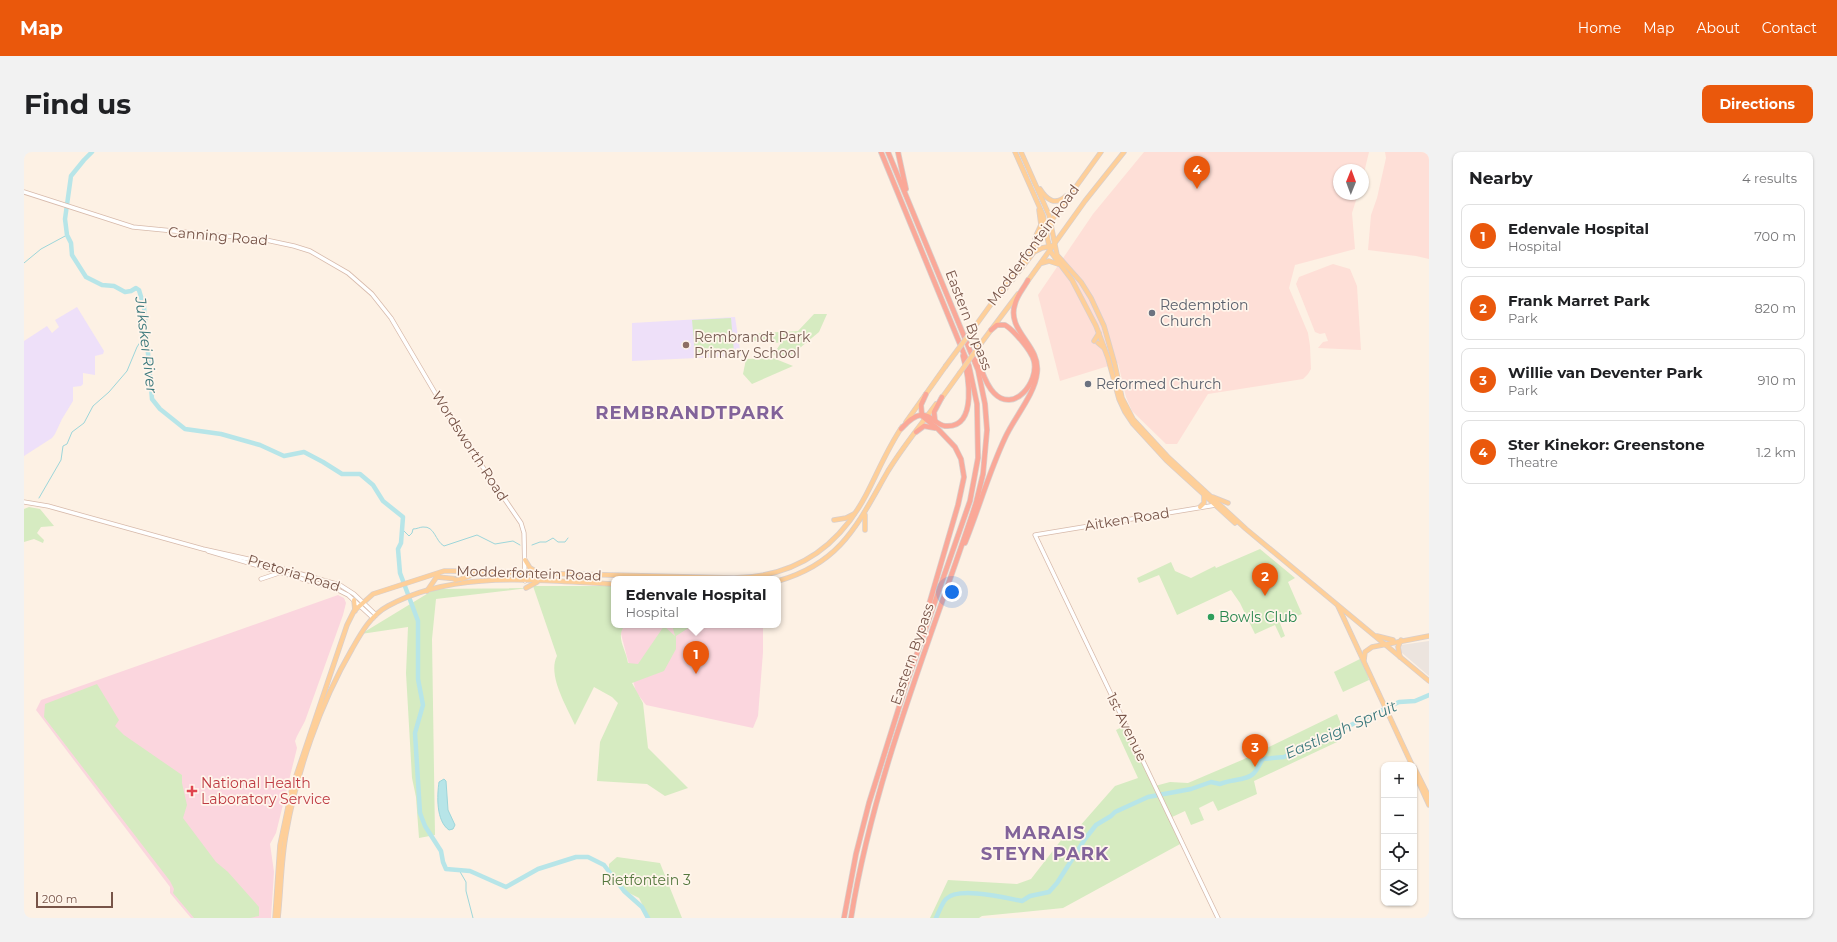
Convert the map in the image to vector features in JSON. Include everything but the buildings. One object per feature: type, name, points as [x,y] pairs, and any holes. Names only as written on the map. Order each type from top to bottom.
[{"type":"highway","name":"Eastern Bypass","points":[[844,918],[856,854],[869,803],[906,685],[968,506],[978,458],[977,404],[974,381],[952,322],[881,152]]},
{"type":"highway","name":"Eastern Bypass","points":[[851,918],[861,865],[878,797],[895,739],[980,488],[985,460],[987,430],[985,404],[977,366],[888,152]]},
{"type":"highway","points":[[898,152],[911,208]]},
{"type":"highway","points":[[920,227],[938,263],[989,386],[1000,398],[1012,399],[1021,394],[1030,385],[1034,372],[1033,360],[1025,346],[1008,326],[999,324],[991,330]]},
{"type":"highway","points":[[946,590],[1000,448],[1032,388],[1037,375],[1038,362],[1034,350],[1017,328],[1014,318],[1015,302],[1028,280]]},
{"type":"highway","points":[[926,418],[945,426],[958,423],[966,411],[969,401],[967,374],[952,322]]},
{"type":"highway","points":[[906,685],[963,483],[963,469],[957,451],[938,429],[922,415],[921,405],[926,394]]},
{"type":"highway","points":[[936,422],[934,412],[942,397]]},
{"type":"highway","points":[[901,429],[912,418],[922,415]]},
{"type":"highway","points":[[916,432],[926,426],[938,429]]},
{"type":"main road","points":[[1015,152],[1046,226],[1050,249],[1082,296],[1099,333],[1119,399],[1125,412],[1153,444],[1204,496],[1217,505],[1429,681]]},
{"type":"main road","points":[[1021,152],[1050,220],[1058,255],[1078,278],[1099,314],[1108,341],[1120,394],[1126,408],[1133,420],[1153,444],[1210,496],[1217,505]]},
{"type":"main road","name":"Modderfontein Road","points":[[765,576],[790,568],[820,552],[844,530],[867,495],[887,452],[901,429],[1100,152]]},
{"type":"main road","name":"Modderfontein Road","points":[[781,579],[803,572],[825,558],[847,539],[865,514],[889,471],[926,418],[1050,249],[1055,246],[1086,201],[1124,152]]},
{"type":"main road","points":[[1034,181],[1047,200],[1056,202],[1065,197],[1082,177]]},
{"type":"main road","name":"Canning Road","points":[[24,192],[122,224],[140,228],[266,240],[301,248],[329,261],[348,273],[372,294],[391,318]]},
{"type":"main road","points":[[1032,246],[1040,225],[1039,207]]},
{"type":"main road","points":[[977,324],[1034,252],[1050,249]]},
{"type":"main road","points":[[1039,266],[1049,261],[1056,262],[1062,266]]},
{"type":"main road","name":"Wordsworth Road","points":[[391,318],[454,425],[521,523],[524,530],[525,581]]},
{"type":"main road","points":[[1099,333],[1096,342],[1105,349]]},
{"type":"main road","points":[[1200,507],[1204,503],[1204,496]]},
{"type":"main road","points":[[1210,496],[1228,503]]},
{"type":"main road","name":"Pretoria Road","points":[[24,502],[48,506],[291,573],[340,585],[351,591],[375,616]]},
{"type":"main road","name":"Aitken Road","points":[[1035,535],[1217,505]]},
{"type":"main road","points":[[834,520],[846,518],[856,512]]},
{"type":"main road","points":[[865,514],[865,530]]},
{"type":"main road","name":"1st Avenue","points":[[1035,535],[1218,918]]},
{"type":"main road","name":"Pretoria Road","points":[[203,549],[280,573],[291,573],[336,589],[362,603]]},
{"type":"main road","points":[[525,560],[530,568],[540,573]]},
{"type":"main road","name":"Modderfontein Road","points":[[275,918],[280,845],[294,778],[347,625],[354,611],[362,603],[373,594],[452,570],[656,576]]},
{"type":"main road","points":[[441,587],[455,580],[486,570]]},
{"type":"main road","points":[[261,579],[280,573]]},
{"type":"main road","points":[[438,575],[475,581]]},
{"type":"main road","name":"Modderfontein Road","points":[[427,591],[438,575]]},
{"type":"main road","name":"Modderfontein Road","points":[[278,918],[285,834],[301,771],[331,687],[361,634],[375,616],[390,605],[416,594],[441,587],[475,581],[541,581],[611,584]]},
{"type":"main road","points":[[515,581],[526,587],[541,581]]},
{"type":"main road","points":[[354,600],[354,611]]},
{"type":"main road","points":[[1337,604],[1387,713],[1412,762]]},
{"type":"main road","points":[[1375,636],[1399,641]]},
{"type":"main road","points":[[1375,636],[1375,646]]},
{"type":"main road","points":[[1358,649],[1429,636]]},
{"type":"main road","points":[[1399,641],[1398,648],[1400,657]]},
{"type":"main road","points":[[1364,660],[1367,650],[1375,646]]},
{"type":"main road","points":[[1417,773],[1429,797]]},
{"type":"main road","points":[[1417,779],[1429,805]]},
{"type":"shaded area","points":[[1144,152],[1369,152],[1366,164],[1333,164],[1333,200],[1356,200],[1352,213],[1355,249],[1295,265],[1289,288],[1308,333],[1311,369],[1308,374],[1303,379],[1208,394],[1177,444],[1166,444],[1132,411],[1126,397],[1118,363],[1060,381],[1038,295],[1093,214]]},
{"type":"shaded area","points":[[1385,152],[1429,152],[1429,259],[1368,250],[1371,215],[1377,198],[1386,158]]},
{"type":"shaded area","points":[[1333,264],[1350,269],[1357,286],[1361,350],[1318,348],[1323,342],[1328,341],[1325,333],[1320,334],[1315,332],[1296,284],[1299,277]]},
{"type":"shaded area","points":[[77,307],[104,351],[103,354],[95,356],[95,375],[83,373],[83,384],[81,386],[73,387],[73,401],[52,438],[24,456],[24,341],[47,326],[52,333],[59,327],[55,320]]},
{"type":"shaded area","name":"Rembrandt Park Primary School","points":[[735,317],[741,356],[632,361],[632,323]]},
{"type":"shaded area","name":"National Health Laboratory Service","points":[[338,595],[344,598],[346,603],[343,615],[305,721],[295,741],[297,748],[276,833],[270,844],[274,872],[271,918],[191,918],[170,893],[170,887],[36,710],[41,700]]},
{"type":"shaded area","points":[[622,628],[763,628],[763,652],[758,716],[753,728],[646,705],[636,692],[620,630]]},
{"type":"shaded area","points":[[1429,641],[1429,676],[1394,646]]},
{"type":"green space","points":[[814,314],[827,314],[819,332],[789,357],[773,355],[781,343],[742,340],[744,334],[798,331]]},
{"type":"green space","points":[[731,318],[734,352],[695,354],[692,320]]},
{"type":"green space","points":[[773,358],[793,366],[752,384],[743,374],[746,359]]},
{"type":"green space","points":[[29,507],[40,509],[54,526],[41,527],[37,533],[44,540],[43,543],[34,539],[24,542],[24,509]]},
{"type":"green space","points":[[1260,549],[1295,578],[1288,582],[1302,614],[1280,623],[1285,636],[1281,638],[1275,625],[1255,634],[1240,603],[1231,590],[1177,615],[1159,575],[1139,583],[1137,578],[1171,562],[1175,571],[1191,578],[1215,566],[1216,568]]},
{"type":"green space","points":[[533,586],[611,586],[611,628],[623,628],[621,639],[628,663],[638,664],[663,628],[666,628],[675,636],[673,628],[688,628],[676,636],[676,649],[664,671],[632,683],[643,703],[648,748],[688,788],[665,796],[647,784],[597,781],[600,742],[618,703],[612,697],[594,687],[575,725],[559,691],[556,681],[554,672],[557,656]]},
{"type":"green space","points":[[528,588],[436,599],[432,639],[435,835],[419,838],[416,797],[412,778],[406,673],[408,627],[361,634],[435,589]]},
{"type":"green space","points":[[1362,658],[1369,680],[1343,692],[1334,672]]},
{"type":"green space","points":[[97,684],[119,720],[115,726],[124,735],[182,775],[182,783],[187,805],[183,818],[216,862],[228,872],[259,907],[259,916],[250,918],[194,918],[173,893],[174,889],[170,881],[44,717],[45,704]]},
{"type":"green space","points":[[1337,714],[1343,729],[1333,734],[1337,742],[1254,781],[1257,794],[1218,811],[1213,801],[1199,808],[1204,820],[1191,825],[1185,811],[1170,818],[1182,843],[1063,908],[982,916],[979,918],[930,918],[948,880],[1017,884],[1031,879],[1062,839],[1072,835],[1115,786],[1138,778],[1116,730],[1126,725],[1155,786],[1170,782],[1188,783],[1242,760]]},
{"type":"green space","name":"Rietfontein 3","points":[[617,857],[660,863],[682,918],[649,918],[639,898],[625,891],[609,870],[609,864]]},
{"type":"water","points":[[444,779],[446,781],[448,810],[455,825],[453,829],[449,830],[442,821],[438,808],[439,782]]},
{"type":"waterway","name":"Jukskei River","points":[[92,152],[71,176],[65,219],[67,235],[71,243],[72,255],[86,277],[102,285],[114,286],[125,292],[136,288],[139,290],[144,307],[152,399],[160,409],[185,429],[221,434],[260,445],[284,456],[304,452],[342,474],[360,474],[373,485],[383,501],[403,517],[401,543],[398,549],[400,573],[418,621],[418,679],[423,705],[415,733],[420,813],[425,826],[441,851],[446,869],[470,871],[506,887],[538,869],[576,857],[588,857],[604,865],[624,891],[642,907],[648,918]]},
{"type":"waterway","points":[[24,263],[41,249],[67,235]]},
{"type":"waterway","points":[[39,498],[61,460],[63,446],[67,444],[72,432],[84,423],[93,406],[109,392],[127,371],[137,347],[146,333]]},
{"type":"waterway","points":[[402,529],[409,536],[413,529],[427,527],[433,531],[441,544],[444,546],[477,535],[495,544],[513,541],[520,545]]},
{"type":"waterway","points":[[532,545],[540,542],[546,542],[553,538],[558,542],[565,542],[568,538]]},
{"type":"waterway","name":"Eastleigh Spruit","points":[[936,918],[946,899],[952,895],[971,893],[1022,901],[1030,896],[1049,892],[1057,883],[1085,839],[1096,825],[1115,812],[1148,797],[1191,789],[1211,782],[1220,784],[1243,779],[1251,776],[1263,759],[1284,757],[1399,702],[1415,701],[1429,695]]},
{"type":"waterway","points":[[459,870],[466,882],[466,891],[473,918]]},
{"type":"place","name":"Ster Kinekor: Greenstone","points":[[1197,189]]},
{"type":"place","name":"Redemption Church","points":[[1152,313]]},
{"type":"place","name":"Rembrandt Park Primary School","points":[[686,345]]},
{"type":"place","name":"Reformed Church","points":[[1088,384]]},
{"type":"place","name":"Frank Marret Park","points":[[1265,596]]},
{"type":"place","name":"Bowls Club","points":[[1211,617]]},
{"type":"place","name":"Edenvale Hospital","points":[[696,674]]},
{"type":"place","name":"Willie van Deventer Park","points":[[1255,767]]},
{"type":"place","name":"National Health Laboratory Service","points":[[192,791]]},
{"type":"district","name":"REMBRANDTPARK","points":[[690,413]]},
{"type":"district","name":"MARAIS STEYN PARK","points":[[1045,843]]}]
